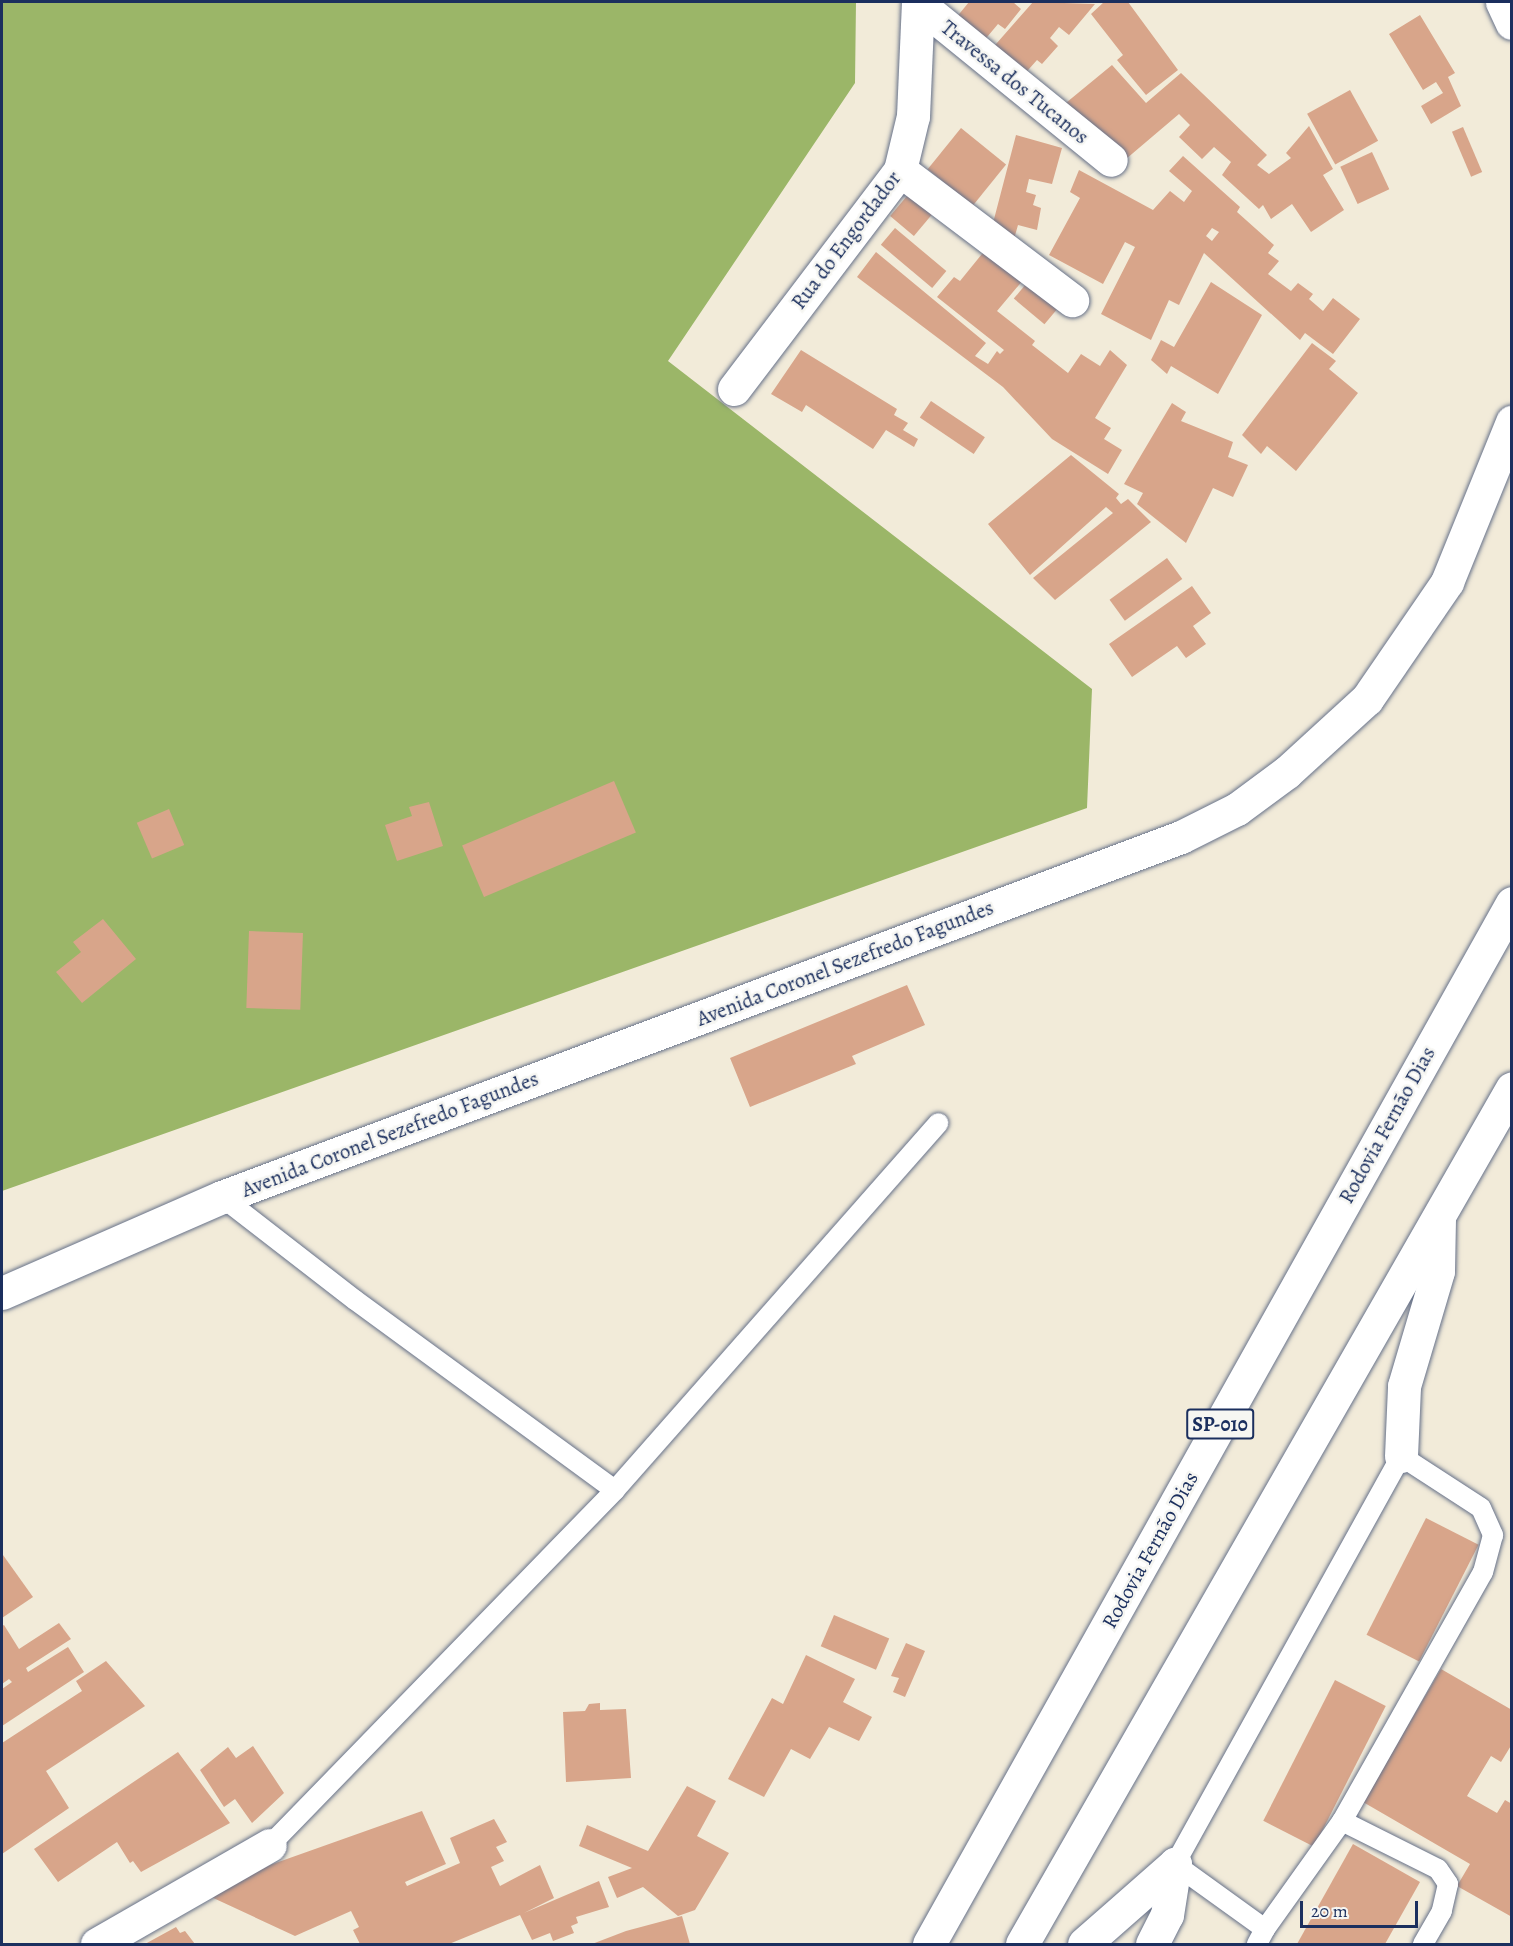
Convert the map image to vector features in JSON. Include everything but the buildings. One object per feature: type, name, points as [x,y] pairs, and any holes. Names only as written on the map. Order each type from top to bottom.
[{"type":"main road","points":[[1502,2],[1512,23]]},
{"type":"main road","name":"Travessa dos Tucanos","points":[[919,3],[1111,160]]},
{"type":"main road","name":"Rua do Engordador","points":[[734,389],[900,170],[913,116],[919,3]]},
{"type":"main road","points":[[900,170],[1072,300]]},
{"type":"main road","name":"Avenida Coronel Sezefredo Fagundes","points":[[2,1293],[222,1197],[1181,837],[1237,809],[1287,772],[1366,699],[1447,582],[1512,422]]},
{"type":"main road","name":"Rodovia Fernão Dias","points":[[929,1944],[1512,903]]},
{"type":"main road","points":[[1023,1944],[1512,1088]]},
{"type":"main road","points":[[1401,1456],[1404,1386],[1438,1271],[1439,1214]]},
{"type":"main road","points":[[97,1944],[270,1845]]},
{"type":"main road","points":[[1084,1944],[1175,1864]]},
{"type":"main road","points":[[1152,1944],[1167,1915],[1175,1864]]},
{"type":"lane","points":[[270,1845],[615,1490],[938,1123]]},
{"type":"lane","points":[[222,1197],[355,1300],[615,1490]]},
{"type":"lane","points":[[1401,1456],[1481,1508],[1493,1535],[1482,1572],[1342,1821],[1261,1937],[1175,1864],[1401,1456]]},
{"type":"lane","points":[[1342,1821],[1438,1869],[1448,1884],[1442,1911],[1423,1944]]},
{"type":"green space","points":[[2,2],[856,2],[855,83],[668,361],[1092,689],[1087,808],[2,1191]]}]
